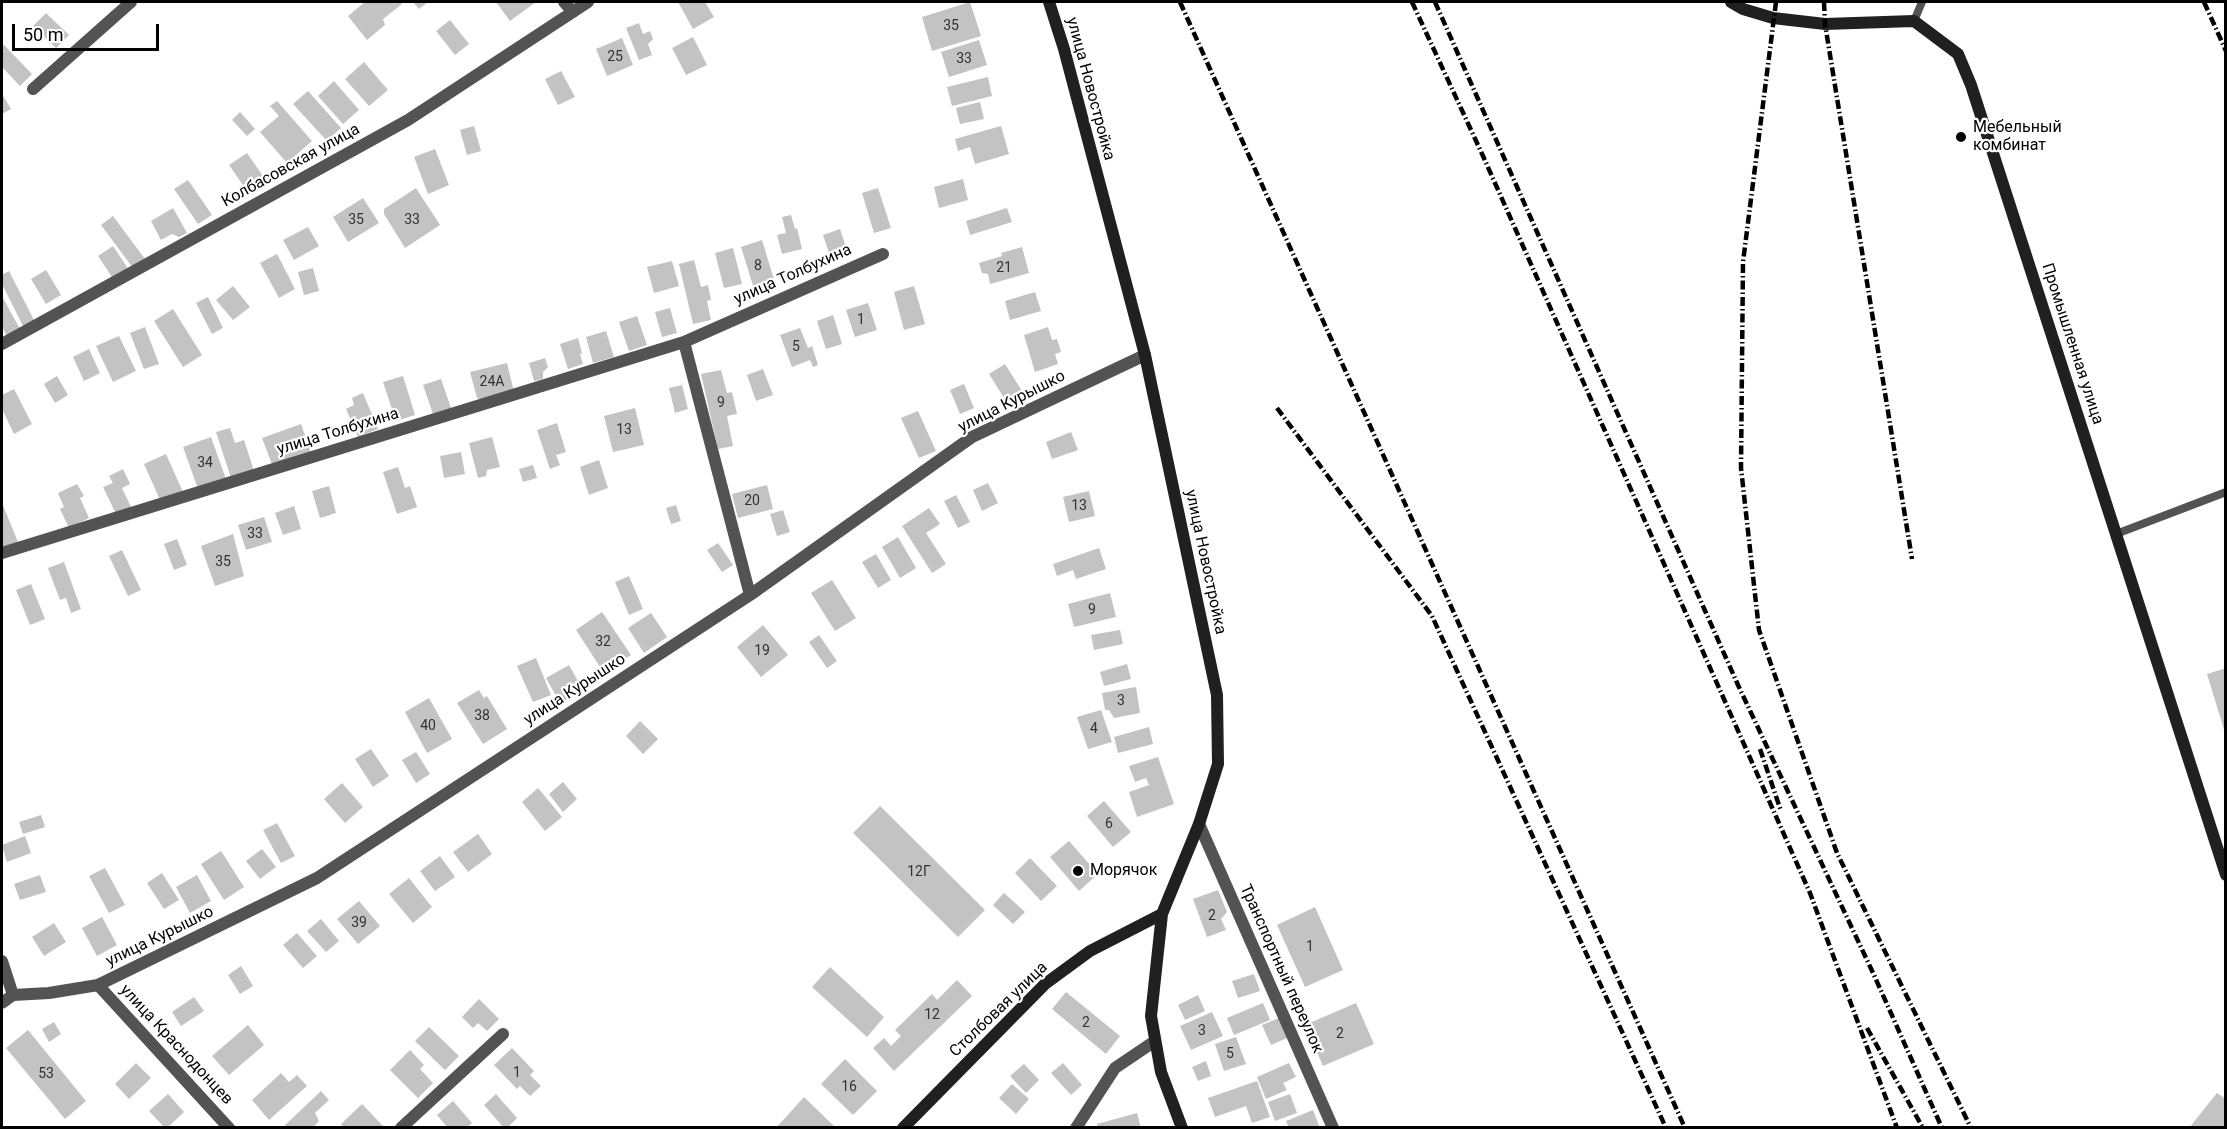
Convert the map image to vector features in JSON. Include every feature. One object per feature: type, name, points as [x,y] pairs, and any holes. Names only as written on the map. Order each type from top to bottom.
[{"type":"main road","name":"улица Новостройка","points":[[1049,2],[1064,49],[1145,355],[1217,695],[1218,764],[1199,824],[1162,914],[1151,1016],[1161,1072],[1182,1128]]},
{"type":"main road","points":[[1731,2],[1743,9],[1773,18],[1825,24],[1914,21]]},
{"type":"main road","name":"Промышленная улица","points":[[1914,21],[1958,54],[1971,85],[2226,875]]},
{"type":"main road","name":"Столбовая улица","points":[[903,1128],[1046,984],[1090,951],[1162,914]]},
{"type":"street","points":[[33,89],[129,2]]},
{"type":"street","points":[[564,2],[573,12]]},
{"type":"street","name":"Колбасовская улица","points":[[2,344],[408,120],[588,2]]},
{"type":"street","name":"улица Толбухина","points":[[2,553],[684,342],[883,254]]},
{"type":"street","points":[[684,342],[750,595]]},
{"type":"street","name":"улица Курышко","points":[[13,995],[49,993],[98,985],[317,878],[750,595],[972,437],[1145,355]]},
{"type":"street","name":"Транспортный переулок","points":[[1199,824],[1333,1128]]},
{"type":"street","points":[[2,962],[13,995],[2,1003]]},
{"type":"street","name":"улица Краснодонцев","points":[[98,985],[229,1128]]},
{"type":"street","points":[[401,1128],[503,1034]]},
{"type":"street","points":[[1076,1128],[1115,1068],[1155,1041]]},
{"type":"lane","points":[[1914,21],[1922,2]]},
{"type":"lane","points":[[2116,534],[2226,492]]},
{"type":"building","points":[[365,2],[400,2],[402,4],[383,19],[385,25],[367,40],[348,16]]},
{"type":"building","points":[[413,2],[428,2],[419,9]]},
{"type":"building","points":[[496,2],[536,2],[510,21]]},
{"type":"building","points":[[678,2],[705,2],[714,17],[693,29]]},
{"type":"building","points":[[970,2],[981,36],[932,51],[922,17]]},
{"type":"building","points":[[46,13],[69,35],[56,48],[33,26]]},
{"type":"building","points":[[450,20],[469,44],[455,55],[436,31]]},
{"type":"building","points":[[639,23],[643,34],[650,31],[653,39],[648,44],[652,55],[639,60],[626,28]]},
{"type":"building","points":[[693,37],[707,65],[686,75],[672,48]]},
{"type":"building","points":[[622,38],[633,65],[607,76],[596,49]]},
{"type":"building","points":[[979,40],[987,65],[949,77],[941,52]]},
{"type":"building","points":[[4,45],[32,74],[20,86],[2,67],[2,47]]},
{"type":"building","points":[[364,62],[388,90],[369,106],[345,79]]},
{"type":"building","points":[[561,71],[575,97],[558,105],[545,79]]},
{"type":"building","points":[[988,77],[992,96],[952,106],[947,87]]},
{"type":"building","points":[[334,81],[359,110],[343,124],[318,96]]},
{"type":"building","points":[[308,91],[341,128],[327,141],[293,104]]},
{"type":"building","points":[[2,94],[11,109],[2,114]]},
{"type":"building","points":[[277,101],[312,141],[287,163],[260,132],[279,116],[270,106]]},
{"type":"building","points":[[980,102],[984,119],[960,124],[956,108]]},
{"type":"building","points":[[240,112],[255,129],[247,136],[232,120]]},
{"type":"building","points":[[474,126],[481,151],[467,155],[460,130]]},
{"type":"building","points":[[1001,126],[1009,154],[975,164],[970,147],[958,151],[955,139]]},
{"type":"building","points":[[435,149],[449,185],[428,194],[414,157]]},
{"type":"building","points":[[247,153],[263,176],[245,188],[229,165]]},
{"type":"building","points":[[963,179],[968,200],[939,208],[934,187]]},
{"type":"building","points":[[188,180],[212,215],[198,224],[174,189]]},
{"type":"building","points":[[416,188],[440,225],[405,248],[384,214],[384,209]]},
{"type":"building","points":[[878,188],[891,228],[874,233],[862,193]]},
{"type":"building","points":[[363,198],[379,223],[348,242],[333,217]]},
{"type":"building","points":[[173,208],[187,233],[179,237],[172,234],[161,240],[151,221]]},
{"type":"building","points":[[1007,208],[1012,222],[970,235],[966,221]]},
{"type":"building","points":[[791,215],[802,249],[782,254],[777,235],[786,233],[782,217]]},
{"type":"building","points":[[113,216],[145,259],[133,268],[101,225]]},
{"type":"building","points":[[308,227],[319,246],[294,260],[283,240]]},
{"type":"building","points":[[840,229],[849,256],[832,262],[823,235]]},
{"type":"building","points":[[762,240],[776,286],[755,292],[741,247]]},
{"type":"building","points":[[113,246],[129,270],[114,280],[98,256]]},
{"type":"building","points":[[1022,247],[1029,273],[990,284],[988,274],[982,273],[979,263]]},
{"type":"building","points":[[733,248],[742,284],[724,288],[715,253]]},
{"type":"building","points":[[277,254],[295,289],[279,298],[260,263]]},
{"type":"building","points":[[694,260],[701,287],[708,285],[711,300],[707,301],[711,320],[693,324],[679,264]]},
{"type":"building","points":[[672,261],[679,286],[654,293],[647,267]]},
{"type":"building","points":[[313,268],[319,291],[304,295],[298,272]]},
{"type":"building","points":[[46,270],[61,295],[46,304],[31,279]]},
{"type":"building","points":[[9,271],[35,322],[24,328],[2,284],[2,275]]},
{"type":"building","points":[[233,286],[250,307],[233,320],[216,300]]},
{"type":"building","points":[[914,286],[925,324],[904,330],[894,292]]},
{"type":"building","points":[[1035,292],[1041,311],[1010,320],[1005,301]]},
{"type":"building","points":[[208,297],[223,328],[212,334],[196,303]]},
{"type":"building","points":[[3,298],[20,329],[7,336],[2,327]]},
{"type":"building","points":[[868,303],[877,330],[855,337],[846,310]]},
{"type":"building","points":[[670,308],[677,333],[662,337],[655,312]]},
{"type":"building","points":[[173,309],[202,355],[183,367],[154,321]]},
{"type":"building","points":[[833,315],[842,344],[826,349],[817,321]]},
{"type":"building","points":[[637,316],[647,345],[629,351],[619,322]]},
{"type":"building","points":[[145,327],[159,364],[144,369],[130,333]]},
{"type":"building","points":[[1048,327],[1052,340],[1057,339],[1061,352],[1055,354],[1058,364],[1035,372],[1024,335]]},
{"type":"building","points":[[800,328],[808,348],[812,346],[818,365],[813,367],[810,360],[792,367],[780,335]]},
{"type":"building","points":[[606,331],[614,357],[593,363],[586,337]]},
{"type":"building","points":[[119,336],[136,371],[113,382],[96,346]]},
{"type":"building","points":[[578,338],[583,364],[568,369],[560,344]]},
{"type":"building","points":[[89,349],[100,373],[84,381],[73,357]]},
{"type":"building","points":[[545,358],[548,367],[543,372],[543,379],[534,381],[529,363]]},
{"type":"building","points":[[507,363],[514,392],[482,400],[477,398],[470,372]]},
{"type":"building","points":[[1005,364],[1022,391],[1006,401],[989,374]]},
{"type":"building","points":[[763,369],[773,395],[756,401],[747,375]]},
{"type":"building","points":[[721,370],[727,393],[732,392],[737,414],[727,416],[733,446],[718,449],[701,374]]},
{"type":"building","points":[[57,376],[68,395],[55,403],[44,384]]},
{"type":"building","points":[[403,376],[415,415],[396,421],[383,382]]},
{"type":"building","points":[[441,379],[451,408],[433,414],[423,385]]},
{"type":"building","points":[[964,384],[974,408],[960,414],[950,390]]},
{"type":"building","points":[[682,385],[688,409],[675,413],[669,388]]},
{"type":"building","points":[[14,389],[32,424],[14,434],[2,409],[2,395]]},
{"type":"building","points":[[363,393],[378,429],[358,437],[346,409],[354,405],[352,398]]},
{"type":"building","points":[[635,408],[644,445],[613,452],[604,416]]},
{"type":"building","points":[[918,411],[936,451],[919,458],[901,418]]},
{"type":"building","points":[[557,423],[566,452],[556,455],[560,465],[550,469],[537,430]]},
{"type":"building","points":[[301,424],[311,453],[273,467],[262,438]]},
{"type":"building","points":[[230,428],[235,443],[244,440],[254,471],[231,478],[216,432]]},
{"type":"building","points":[[1071,432],[1078,450],[1052,459],[1046,442]]},
{"type":"building","points":[[211,437],[226,479],[198,489],[183,447]]},
{"type":"building","points":[[492,437],[500,467],[487,470],[486,476],[478,478],[469,443]]},
{"type":"building","points":[[461,452],[465,474],[444,478],[440,456]]},
{"type":"building","points":[[166,454],[183,492],[161,502],[144,464]]},
{"type":"building","points":[[599,460],[608,488],[589,495],[580,467]]},
{"type":"building","points":[[533,465],[537,478],[523,482],[519,469]]},
{"type":"building","points":[[398,467],[405,488],[410,486],[417,507],[397,514],[383,472]]},
{"type":"building","points":[[123,469],[130,484],[122,488],[132,509],[117,516],[103,487],[113,483],[109,476]]},
{"type":"building","points":[[988,483],[998,503],[982,511],[973,490]]},
{"type":"building","points":[[77,484],[84,496],[80,498],[89,518],[69,528],[60,509],[64,507],[58,493]]},
{"type":"building","points":[[767,485],[773,509],[738,518],[732,494]]},
{"type":"building","points":[[329,486],[336,513],[320,518],[312,491]]},
{"type":"building","points":[[1089,491],[1095,516],[1069,522],[1063,497]]},
{"type":"building","points":[[956,495],[970,522],[958,528],[944,501]]},
{"type":"building","points":[[2,503],[18,542],[2,550]]},
{"type":"building","points":[[676,505],[681,521],[671,524],[666,508]]},
{"type":"building","points":[[294,506],[301,529],[283,535],[275,513]]},
{"type":"building","points":[[929,508],[940,524],[926,533],[946,564],[932,573],[902,526]]},
{"type":"building","points":[[783,510],[790,532],[777,536],[770,514]]},
{"type":"building","points":[[264,517],[272,542],[246,550],[238,525]]},
{"type":"building","points":[[233,534],[244,576],[215,586],[201,546]]},
{"type":"building","points":[[898,537],[916,568],[900,578],[882,547]]},
{"type":"building","points":[[177,539],[187,565],[174,570],[164,544]]},
{"type":"building","points":[[718,543],[733,565],[722,572],[707,550]]},
{"type":"building","points":[[1099,548],[1106,569],[1076,579],[1073,570],[1057,576],[1053,564]]},
{"type":"building","points":[[122,550],[141,590],[128,596],[109,556]]},
{"type":"building","points":[[876,554],[891,580],[878,588],[862,562]]},
{"type":"building","points":[[64,562],[81,609],[71,613],[66,598],[60,600],[48,568]]},
{"type":"building","points":[[629,576],[643,609],[629,615],[615,582]]},
{"type":"building","points":[[832,580],[856,618],[835,631],[811,593]]},
{"type":"building","points":[[31,584],[45,619],[30,625],[16,590]]},
{"type":"building","points":[[1110,593],[1116,617],[1074,627],[1068,604]]},
{"type":"building","points":[[602,612],[631,655],[604,673],[576,630]]},
{"type":"building","points":[[651,613],[667,637],[644,653],[628,628]]},
{"type":"building","points":[[763,625],[788,655],[761,677],[737,647]]},
{"type":"building","points":[[1120,630],[1123,644],[1094,650],[1091,635]]},
{"type":"building","points":[[819,635],[837,661],[827,668],[809,642]]},
{"type":"building","points":[[536,658],[551,695],[533,702],[517,666]]},
{"type":"building","points":[[1127,664],[1131,679],[1104,686],[1100,672]]},
{"type":"building","points":[[569,665],[583,690],[560,703],[546,678]]},
{"type":"building","points":[[2226,668],[2226,733],[2225,733],[2207,674]]},
{"type":"building","points":[[1136,687],[1140,713],[1114,718],[1109,710],[1105,710],[1102,693]]},
{"type":"building","points":[[479,690],[484,698],[487,696],[507,729],[483,744],[457,703]]},
{"type":"building","points":[[429,698],[452,739],[427,753],[405,712]]},
{"type":"building","points":[[1101,710],[1112,742],[1088,749],[1077,717]]},
{"type":"building","points":[[640,721],[658,739],[643,754],[626,736]]},
{"type":"building","points":[[1149,727],[1153,744],[1118,753],[1114,737]]},
{"type":"building","points":[[371,749],[389,776],[373,787],[355,759]]},
{"type":"building","points":[[416,752],[430,774],[416,783],[402,760]]},
{"type":"building","points":[[1158,757],[1174,804],[1137,817],[1129,792],[1149,785],[1146,778],[1135,782],[1129,766]]},
{"type":"building","points":[[563,782],[577,799],[563,812],[549,794]]},
{"type":"building","points":[[342,783],[363,807],[345,823],[324,799]]},
{"type":"building","points":[[538,788],[562,817],[545,831],[522,802]]},
{"type":"building","points":[[1104,801],[1131,832],[1113,847],[1087,816]]},
{"type":"building","points":[[880,806],[985,910],[958,937],[853,833]]},
{"type":"building","points":[[41,815],[45,827],[23,834],[19,822]]},
{"type":"building","points":[[277,823],[295,856],[281,863],[263,830]]},
{"type":"building","points":[[478,834],[492,854],[468,872],[453,852]]},
{"type":"building","points":[[25,836],[31,853],[7,862],[2,845]]},
{"type":"building","points":[[1069,841],[1098,874],[1079,891],[1050,857]]},
{"type":"building","points":[[262,849],[276,867],[260,879],[246,861]]},
{"type":"building","points":[[221,851],[244,887],[224,900],[201,864]]},
{"type":"building","points":[[440,856],[455,877],[435,891],[420,871]]},
{"type":"building","points":[[1030,858],[1057,886],[1041,901],[1015,873]]},
{"type":"building","points":[[105,868],[125,905],[109,913],[89,876]]},
{"type":"building","points":[[162,873],[179,900],[164,909],[147,883]]},
{"type":"building","points":[[40,875],[46,892],[20,900],[14,884]]},
{"type":"building","points":[[197,875],[211,901],[190,913],[176,887]]},
{"type":"building","points":[[409,878],[432,907],[413,923],[389,894]]},
{"type":"building","points":[[1218,890],[1227,912],[1221,919],[1226,930],[1207,937],[1193,899]]},
{"type":"building","points":[[1004,893],[1025,912],[1013,924],[993,905]]},
{"type":"building","points":[[359,901],[380,926],[358,944],[337,919]]},
{"type":"building","points":[[1315,907],[1343,970],[1305,987],[1277,925]]},
{"type":"building","points":[[102,917],[117,945],[97,956],[82,928]]},
{"type":"building","points":[[321,919],[339,941],[326,952],[307,931]]},
{"type":"building","points":[[54,923],[66,942],[44,956],[32,937]]},
{"type":"building","points":[[297,933],[317,956],[303,968],[283,945]]},
{"type":"building","points":[[241,966],[253,986],[240,994],[228,975]]},
{"type":"building","points":[[830,967],[884,1017],[867,1037],[812,987]]},
{"type":"building","points":[[1254,974],[1260,991],[1238,998],[1232,981]]},
{"type":"building","points":[[957,980],[972,996],[894,1071],[873,1048],[884,1038],[891,1046],[901,1036],[895,1030],[932,994],[937,1000]]},
{"type":"building","points":[[1066,992],[1120,1036],[1106,1054],[1052,1009]]},
{"type":"building","points":[[1198,995],[1205,1011],[1185,1020],[1178,1005]]},
{"type":"building","points":[[194,997],[204,1011],[181,1026],[172,1012]]},
{"type":"building","points":[[479,999],[499,1019],[487,1031],[478,1023],[473,1028],[462,1017]]},
{"type":"building","points":[[1263,1003],[1270,1020],[1234,1035],[1227,1018]]},
{"type":"building","points":[[1356,1003],[1374,1044],[1323,1066],[1305,1025]]},
{"type":"building","points":[[1212,1012],[1223,1036],[1191,1050],[1180,1026]]},
{"type":"building","points":[[1279,1018],[1287,1038],[1271,1045],[1262,1025]]},
{"type":"building","points":[[54,1022],[61,1034],[49,1042],[42,1029]]},
{"type":"building","points":[[248,1025],[264,1045],[229,1075],[212,1056]]},
{"type":"building","points":[[429,1027],[459,1056],[445,1070],[415,1041]]},
{"type":"building","points":[[28,1030],[86,1101],[65,1119],[6,1048]]},
{"type":"building","points":[[1236,1037],[1246,1064],[1224,1071],[1215,1044]]},
{"type":"building","points":[[512,1048],[534,1071],[530,1075],[541,1086],[530,1096],[520,1086],[517,1089],[494,1065]]},
{"type":"building","points":[[410,1050],[424,1065],[420,1069],[433,1083],[418,1098],[390,1070]]},
{"type":"building","points":[[845,1059],[877,1091],[853,1115],[821,1084]]},
{"type":"building","points":[[1206,1061],[1211,1076],[1198,1081],[1192,1067]]},
{"type":"building","points":[[136,1063],[151,1078],[129,1099],[115,1084]]},
{"type":"building","points":[[1063,1063],[1082,1085],[1071,1095],[1051,1073]]},
{"type":"building","points":[[1289,1063],[1296,1077],[1283,1083],[1287,1090],[1266,1099],[1257,1077]]},
{"type":"building","points":[[1024,1064],[1039,1080],[1026,1093],[1010,1076]]},
{"type":"building","points":[[281,1073],[289,1082],[297,1075],[307,1086],[269,1120],[252,1100]]},
{"type":"building","points":[[1257,1081],[1270,1117],[1252,1123],[1246,1106],[1215,1117],[1208,1098]]},
{"type":"building","points":[[1012,1084],[1029,1099],[1016,1114],[999,1098]]},
{"type":"building","points":[[321,1091],[329,1100],[315,1113],[319,1121],[312,1128],[282,1128]]},
{"type":"building","points":[[2217,1093],[2226,1099],[2226,1128],[2189,1128]]},
{"type":"building","points":[[168,1094],[184,1112],[165,1128],[149,1111]]},
{"type":"building","points":[[496,1094],[517,1118],[507,1128],[504,1128],[484,1105]]},
{"type":"building","points":[[1290,1094],[1297,1113],[1275,1121],[1268,1102]]},
{"type":"building","points":[[804,1097],[836,1128],[776,1128]]},
{"type":"building","points":[[453,1101],[472,1123],[466,1128],[448,1128],[437,1115]]},
{"type":"building","points":[[362,1104],[383,1126],[382,1128],[344,1128],[341,1124]]},
{"type":"building","points":[[1313,1110],[1320,1128],[1289,1128],[1286,1121]]},
{"type":"building","points":[[1137,1113],[1141,1128],[1098,1128],[1097,1124]]},
{"type":"railway","points":[[1180,2],[1685,1128]]},
{"type":"railway","points":[[1412,2],[1483,156],[1810,893],[1897,1128]]},
{"type":"railway","points":[[1435,2],[1738,685],[1874,975],[1942,1128]]},
{"type":"railway","points":[[1776,2],[1743,262],[1741,468],[1759,630],[1837,853],[1971,1128]]},
{"type":"railway","points":[[1824,2],[1825,24],[1912,559]]},
{"type":"railway","points":[[2204,2],[2226,51]]},
{"type":"railway","points":[[1277,408],[1432,616],[1666,1128]]},
{"type":"railway","points":[[1760,749],[1781,811]]},
{"type":"railway","points":[[1867,1028],[1923,1128]]},
{"type":"place","name":"Мебельный комбинат","points":[[1961,137]]},
{"type":"place","name":"Морячок","points":[[1078,871]]}]
